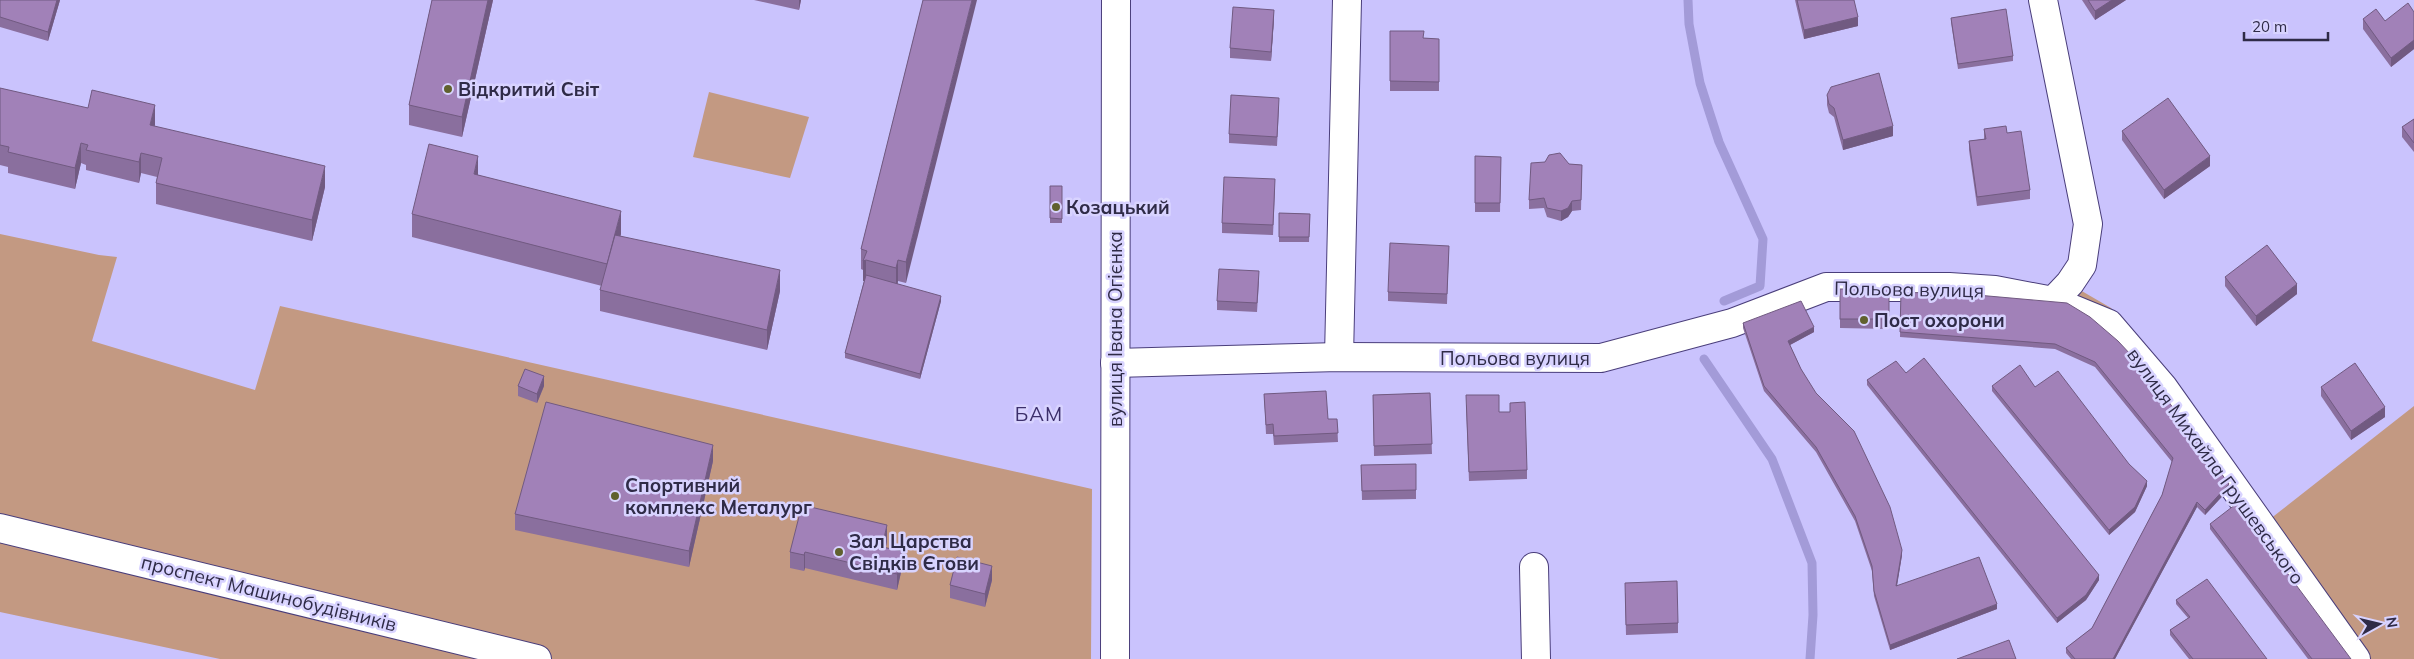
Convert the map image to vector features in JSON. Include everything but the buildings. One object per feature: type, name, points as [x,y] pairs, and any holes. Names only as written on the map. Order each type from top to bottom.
[{"type":"street","name":"вулиця Івана Огієнка","points":[[1115,659],[1116,0]]},
{"type":"street","points":[[1339,357],[1347,0]]},
{"type":"street","points":[[2043,0],[2088,224],[2082,264],[2070,283],[2053,301]]},
{"type":"street","name":"Польова вулиця","points":[[1115,363],[1339,357],[1601,358],[1732,323],[1826,287],[1958,287],[1994,290],[2053,301]]},
{"type":"street","name":"вулиця Михайла Грушевського","points":[[2053,301],[2109,324],[2163,387],[2356,659]]},
{"type":"street","name":"проспект Машинобудівників","points":[[0,528],[537,659]]},
{"type":"street","points":[[1534,567],[1536,659]]},
{"type":"shaded area","points":[[709,92],[809,117],[790,178],[693,157]]},
{"type":"shaded area","points":[[0,234],[99,255],[117,257],[92,341],[255,390],[280,306],[1092,489],[1091,659],[220,659],[0,612]]},
{"type":"shaded area","points":[[2080,290],[2111,308],[2132,331],[2265,523],[2414,406],[2414,659],[2352,659],[2146,375],[1994,296]]},
{"type":"waterway","points":[[1688,0],[1689,24],[1700,83],[1719,142],[1763,239],[1760,286],[1724,301]]},
{"type":"waterway","points":[[1704,359],[1772,459],[1812,563],[1813,615],[1810,659]]},
{"type":"place","name":"Відкритий Світ","points":[[448,89]]},
{"type":"place","name":"Козацький","points":[[1056,207]]},
{"type":"place","name":"Пост охорони","points":[[1864,320]]},
{"type":"place","name":"Спортивний комплекс Металург","points":[[615,496]]},
{"type":"place","name":"Зал Царства Свідків Єгови","points":[[839,552]]},
{"type":"district","name":"БАМ","points":[[1039,414]]}]
